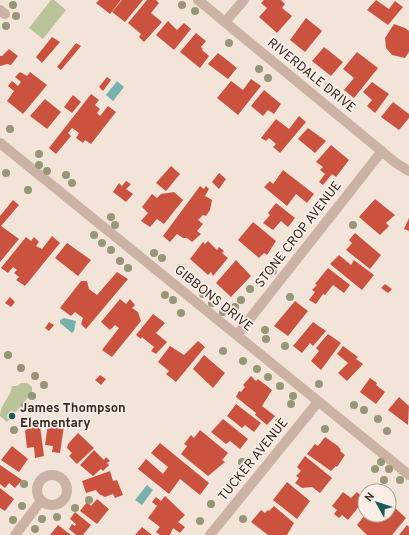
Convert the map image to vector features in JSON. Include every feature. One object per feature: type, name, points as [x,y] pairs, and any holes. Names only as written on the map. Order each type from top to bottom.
[{"type":"street","name":"RIVERDALE DRIVE","points":[[198,0],[382,151],[409,171]]},
{"type":"street","points":[[225,22],[244,0]]},
{"type":"street","name":"GIBBONS DRIVE","points":[[0,143],[409,475]]},
{"type":"street","name":"STONE CROP AVENUE","points":[[237,335],[382,151]]},
{"type":"street","name":"TUCKER AVENUE","points":[[210,535],[318,402]]},
{"type":"street","points":[[15,535],[41,501]]},
{"type":"green space","points":[[51,0],[54,0],[66,10],[43,39],[29,28]]},
{"type":"green space","points":[[21,383],[27,383],[32,387],[32,393],[7,422],[0,416],[0,412],[10,394],[12,386],[17,386]]},
{"type":"water","points":[[117,81],[124,87],[113,101],[106,95]]},
{"type":"water","points":[[64,318],[76,321],[74,331],[72,333],[60,323],[60,320]]},
{"type":"water","points":[[147,485],[153,490],[142,505],[135,500]]},
{"type":"building","points":[[99,0],[121,0],[110,14],[96,3]]},
{"type":"building","points":[[122,0],[143,0],[125,22],[112,12]]},
{"type":"building","points":[[147,0],[156,0],[159,3],[151,13],[162,22],[144,42],[139,37],[141,34],[128,23]]},
{"type":"building","points":[[264,0],[281,0],[285,4],[282,8],[292,16],[277,33],[259,17],[267,8],[261,3]]},
{"type":"building","points":[[376,0],[389,9],[395,1],[403,7],[388,25],[367,10]]},
{"type":"building","points":[[306,18],[322,31],[305,52],[290,40]]},
{"type":"building","points":[[168,21],[177,30],[184,23],[191,29],[174,50],[156,35]]},
{"type":"building","points":[[394,24],[409,31],[409,52],[405,58],[392,55],[386,48],[385,38]]},
{"type":"building","points":[[196,33],[206,41],[201,47],[203,49],[202,50],[209,56],[200,68],[180,52]]},
{"type":"building","points":[[52,37],[60,42],[42,63],[36,57]]},
{"type":"building","points":[[76,43],[81,46],[61,70],[57,67]]},
{"type":"building","points":[[324,47],[343,62],[331,76],[312,61]]},
{"type":"building","points":[[9,49],[18,56],[11,65],[7,64],[0,66],[0,56],[2,56]]},
{"type":"building","points":[[357,52],[378,68],[354,98],[344,90],[354,78],[343,69]]},
{"type":"building","points":[[218,53],[237,68],[228,79],[208,64]]},
{"type":"building","points":[[20,72],[27,76],[30,72],[47,85],[23,114],[7,101],[14,91],[8,86],[12,81],[18,86],[21,82],[15,77]]},
{"type":"building","points":[[107,77],[111,80],[103,91],[99,87]]},
{"type":"building","points":[[251,79],[261,86],[238,115],[217,98],[231,81],[243,90]]},
{"type":"building","points":[[372,82],[389,94],[375,113],[367,106],[372,100],[363,92]]},
{"type":"building","points":[[264,90],[281,104],[274,114],[268,110],[263,116],[251,106]]},
{"type":"building","points":[[91,94],[99,100],[95,105],[100,109],[97,113],[100,116],[108,106],[116,112],[91,144],[85,140],[83,143],[76,138],[79,133],[72,128],[68,133],[71,136],[56,154],[49,148]]},
{"type":"building","points":[[73,95],[81,102],[72,113],[64,107]]},
{"type":"building","points":[[45,99],[61,112],[47,129],[30,116]]},
{"type":"building","points":[[393,102],[409,114],[409,118],[399,130],[381,117]]},
{"type":"building","points":[[299,116],[306,122],[280,153],[273,147],[276,144],[269,138],[266,141],[261,138],[276,119],[289,129]]},
{"type":"building","points":[[308,128],[326,141],[315,153],[298,139]]},
{"type":"building","points":[[331,145],[349,160],[336,177],[332,174],[323,185],[319,182],[325,174],[320,170],[323,167],[316,162]]},
{"type":"building","points":[[171,166],[180,174],[166,191],[156,183]]},
{"type":"building","points":[[283,170],[314,194],[307,203],[296,194],[287,206],[264,187],[270,181],[273,184]]},
{"type":"building","points":[[219,173],[226,179],[219,189],[212,182]]},
{"type":"building","points":[[126,181],[131,184],[126,189],[133,194],[126,202],[113,192],[119,183],[122,186]]},
{"type":"building","points":[[200,186],[204,189],[206,186],[209,189],[205,196],[212,200],[210,210],[206,216],[203,215],[198,220],[203,224],[197,231],[201,234],[192,242],[177,234],[170,242],[163,236]]},
{"type":"building","points":[[174,192],[183,200],[164,224],[157,219],[150,227],[141,221],[148,213],[142,207],[152,194],[157,198],[161,194]]},
{"type":"building","points":[[375,199],[395,215],[386,223],[389,226],[380,235],[359,217]]},
{"type":"building","points":[[13,200],[19,205],[1,226],[19,239],[0,262],[0,216]]},
{"type":"building","points":[[276,203],[295,218],[288,227],[281,221],[273,230],[263,223],[270,215],[268,213]]},
{"type":"building","points":[[409,218],[409,231],[404,229]]},
{"type":"building","points":[[253,222],[276,241],[267,255],[264,253],[259,258],[238,240]]},
{"type":"building","points":[[355,233],[381,255],[370,269],[346,250],[352,243],[349,240]]},
{"type":"building","points":[[52,236],[60,243],[25,286],[16,280],[19,277],[14,273],[17,270],[13,267],[8,273],[1,268],[26,237],[31,241],[34,237],[39,242],[36,246],[42,249]]},
{"type":"building","points":[[208,241],[217,250],[219,247],[224,251],[222,253],[228,258],[213,276],[211,272],[208,275],[190,259],[203,242],[205,244]]},
{"type":"building","points":[[67,243],[91,260],[78,276],[55,258]]},
{"type":"building","points":[[339,255],[351,265],[354,260],[374,275],[362,290],[330,264]]},
{"type":"building","points":[[236,260],[251,276],[231,297],[216,283]]},
{"type":"building","points":[[328,268],[350,285],[344,293],[333,285],[325,295],[323,294],[316,304],[309,300],[315,292],[312,290]]},
{"type":"building","points":[[117,272],[128,279],[86,329],[81,324],[83,318],[75,312],[71,316],[60,308],[81,281],[87,281],[89,289],[97,295]]},
{"type":"building","points":[[385,284],[392,289],[388,293],[381,288]]},
{"type":"building","points":[[10,297],[15,302],[11,307],[5,303]]},
{"type":"building","points":[[120,299],[126,304],[130,299],[135,305],[132,308],[138,312],[141,321],[112,357],[102,350],[119,328],[115,325],[110,330],[101,322]]},
{"type":"building","points":[[295,301],[308,311],[288,336],[274,326]]},
{"type":"building","points":[[153,314],[165,323],[156,333],[167,342],[156,354],[151,351],[154,347],[142,337],[141,339],[136,335]]},
{"type":"building","points":[[49,322],[54,325],[49,331],[45,328]]},
{"type":"building","points":[[313,322],[326,331],[313,346],[310,343],[302,353],[293,346]]},
{"type":"building","points":[[328,334],[341,343],[321,370],[311,361],[319,351],[316,348]]},
{"type":"building","points":[[198,341],[205,347],[176,382],[166,374],[169,371],[158,362],[170,346],[184,355]]},
{"type":"building","points":[[343,346],[358,357],[356,359],[363,364],[347,381],[338,373],[348,363],[337,354]]},
{"type":"building","points":[[204,355],[225,373],[213,388],[193,369]]},
{"type":"building","points":[[100,375],[106,379],[101,385],[95,380]]},
{"type":"building","points":[[251,376],[256,381],[258,379],[272,390],[262,406],[275,416],[267,425],[255,415],[256,413],[236,397],[239,391],[241,392],[245,387],[243,385]]},
{"type":"building","points":[[370,378],[385,392],[376,404],[360,392]]},
{"type":"building","points":[[399,397],[409,406],[408,425],[388,410]]},
{"type":"building","points":[[236,404],[261,423],[254,432],[245,425],[242,428],[227,416]]},
{"type":"building","points":[[223,419],[248,439],[240,449],[230,441],[226,444],[211,432]]},
{"type":"building","points":[[48,424],[64,426],[60,453],[52,452],[53,446],[45,445]]},
{"type":"building","points":[[40,426],[44,456],[35,458],[34,447],[27,448],[25,431],[28,428]]},
{"type":"building","points":[[200,430],[228,453],[222,460],[225,462],[208,476],[181,454],[187,446],[184,444],[191,435],[194,438]]},
{"type":"building","points":[[78,433],[94,448],[77,464],[69,456],[72,453],[67,448],[68,444]]},
{"type":"building","points":[[325,437],[338,446],[341,450],[340,451],[345,455],[337,467],[336,466],[331,471],[307,454],[315,444],[318,446]]},
{"type":"building","points":[[160,443],[209,483],[200,495],[180,479],[169,494],[138,469],[146,459],[163,474],[168,467],[151,453]]},
{"type":"building","points":[[12,446],[28,459],[19,472],[1,460]]},
{"type":"building","points":[[94,450],[104,460],[106,457],[110,461],[107,463],[109,465],[103,471],[101,469],[93,476],[80,465]]},
{"type":"building","points":[[305,456],[332,478],[320,493],[312,487],[302,488],[295,483],[299,478],[296,476],[301,471],[297,467]]},
{"type":"building","points":[[0,465],[22,480],[15,488],[9,483],[5,488],[0,484]]},
{"type":"building","points":[[110,471],[113,481],[117,480],[123,495],[115,498],[113,494],[105,497],[99,494],[96,490],[86,493],[82,481]]},
{"type":"building","points":[[287,482],[310,501],[297,519],[273,500]]},
{"type":"building","points":[[0,488],[14,499],[5,511],[0,508]]},
{"type":"building","points":[[343,492],[351,498],[357,492],[357,509],[348,520],[342,515],[339,518],[334,514],[337,510],[332,506]]},
{"type":"building","points":[[165,496],[185,515],[178,522],[185,527],[180,533],[173,528],[170,535],[160,535],[156,532],[160,527],[148,518],[157,506],[152,502],[156,497],[161,501]]},
{"type":"building","points":[[97,499],[109,509],[97,524],[80,511],[87,502],[91,506]]},
{"type":"building","points":[[274,506],[294,523],[287,535],[268,535],[251,522],[261,510],[265,513]]},
{"type":"building","points":[[397,510],[406,518],[392,535],[367,535],[357,525],[359,523],[397,523]]},
{"type":"building","points":[[75,512],[91,525],[83,535],[76,535],[69,529],[72,524],[75,526],[76,524],[70,519]]},
{"type":"building","points":[[58,525],[71,535],[50,535]]},
{"type":"building","points":[[407,525],[409,527],[409,535],[399,535]]},
{"type":"building","points":[[142,527],[152,535],[135,535]]},
{"type":"place","name":"James Thompson Elementary","points":[[12,416]]}]
